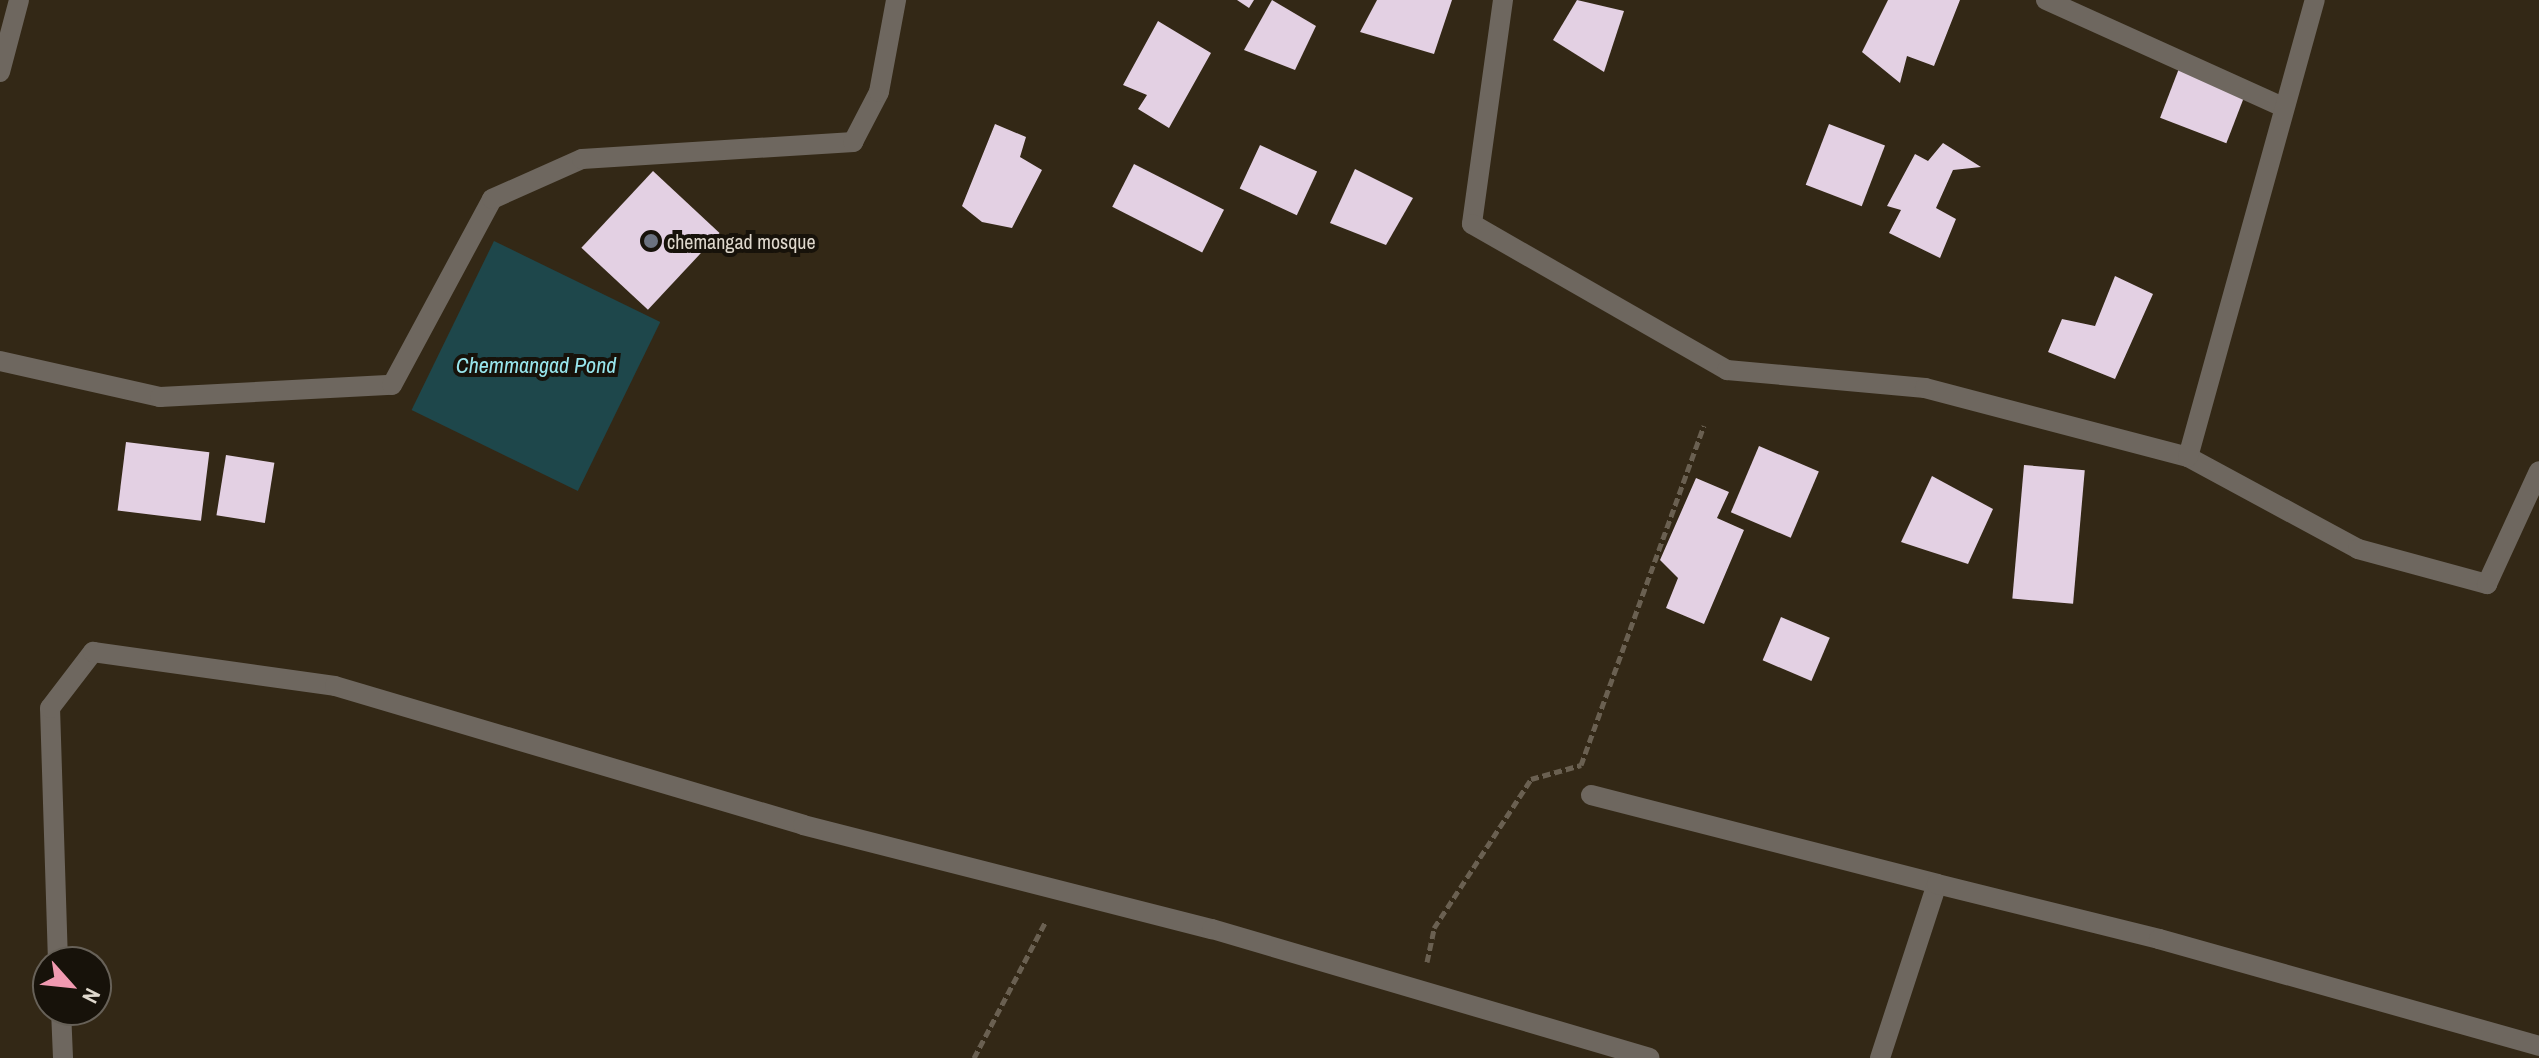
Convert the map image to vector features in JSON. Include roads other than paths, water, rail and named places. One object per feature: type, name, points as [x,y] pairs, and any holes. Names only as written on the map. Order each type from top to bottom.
[{"type":"street","points":[[0,72],[19,0]]},
{"type":"street","points":[[0,361],[160,397],[392,385],[492,199],[582,159],[853,142],[879,92],[896,0]]},
{"type":"street","points":[[1503,0],[1472,224],[1727,370],[1925,388],[2188,457],[2358,549],[2487,584],[2539,471]]},
{"type":"street","points":[[2046,0],[2283,107]]},
{"type":"street","points":[[2188,457],[2315,0]]},
{"type":"street","points":[[57,946],[50,708],[93,652],[335,686],[803,825],[1084,896],[1422,990],[1649,1058]]},
{"type":"street","points":[[1591,795],[2159,939],[2539,1046]]},
{"type":"street","points":[[1880,1058],[1937,884]]},
{"type":"street","points":[[62,1026],[63,1058]]},
{"type":"water","name":"Chemmangad Pond","points":[[494,241],[660,322],[578,491],[412,410]]},
{"type":"place","name":"chemangad mosque","points":[[651,241]]}]
